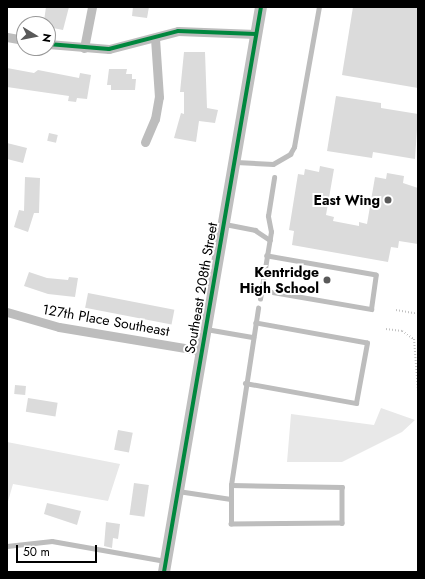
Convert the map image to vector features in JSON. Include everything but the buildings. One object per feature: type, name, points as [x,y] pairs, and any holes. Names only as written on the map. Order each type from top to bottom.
[{"type":"main road","name":"Southeast 208th Street","points":[[165,566],[261,7]]},
{"type":"street","points":[[84,48],[92,7]]},
{"type":"street","points":[[56,45],[110,49],[155,38],[178,30],[205,30],[256,34]]},
{"type":"street","points":[[145,142],[154,119],[159,98],[155,38]]},
{"type":"street","name":"127th Place Southeast","points":[[7,312],[59,327],[202,351]]},
{"type":"lane","points":[[234,162],[273,164],[290,154],[294,147],[319,7]]},
{"type":"lane","points":[[260,299],[270,240],[268,216],[274,177]]},
{"type":"lane","points":[[223,224],[255,230],[270,240]]},
{"type":"lane","points":[[261,290],[371,309],[376,275],[267,256]]},
{"type":"lane","points":[[231,485],[342,487],[342,523],[231,524],[231,485],[246,400],[245,383],[258,308]]},
{"type":"lane","points":[[245,383],[356,402],[367,343],[256,323]]},
{"type":"lane","points":[[205,329],[253,337]]},
{"type":"lane","points":[[178,491],[230,499]]},
{"type":"lane","points":[[7,546],[52,541],[165,566]]},
{"type":"path","points":[[396,310],[418,314]]},
{"type":"path","points":[[386,329],[402,331],[412,336],[415,344],[418,390]]},
{"type":"shaded area","points":[[381,408],[415,420],[402,432],[342,462],[287,462],[291,414],[374,425]]},
{"type":"shaded area","points":[[7,442],[120,464],[108,501],[13,484],[7,505]]},
{"type":"cycle path","points":[[164,572],[261,7]]},
{"type":"cycle path","points":[[56,45],[109,49],[178,31],[256,34]]},
{"type":"place","name":"East Wing","points":[[388,200]]},
{"type":"place","name":"Kentridge High School","points":[[327,280]]}]
